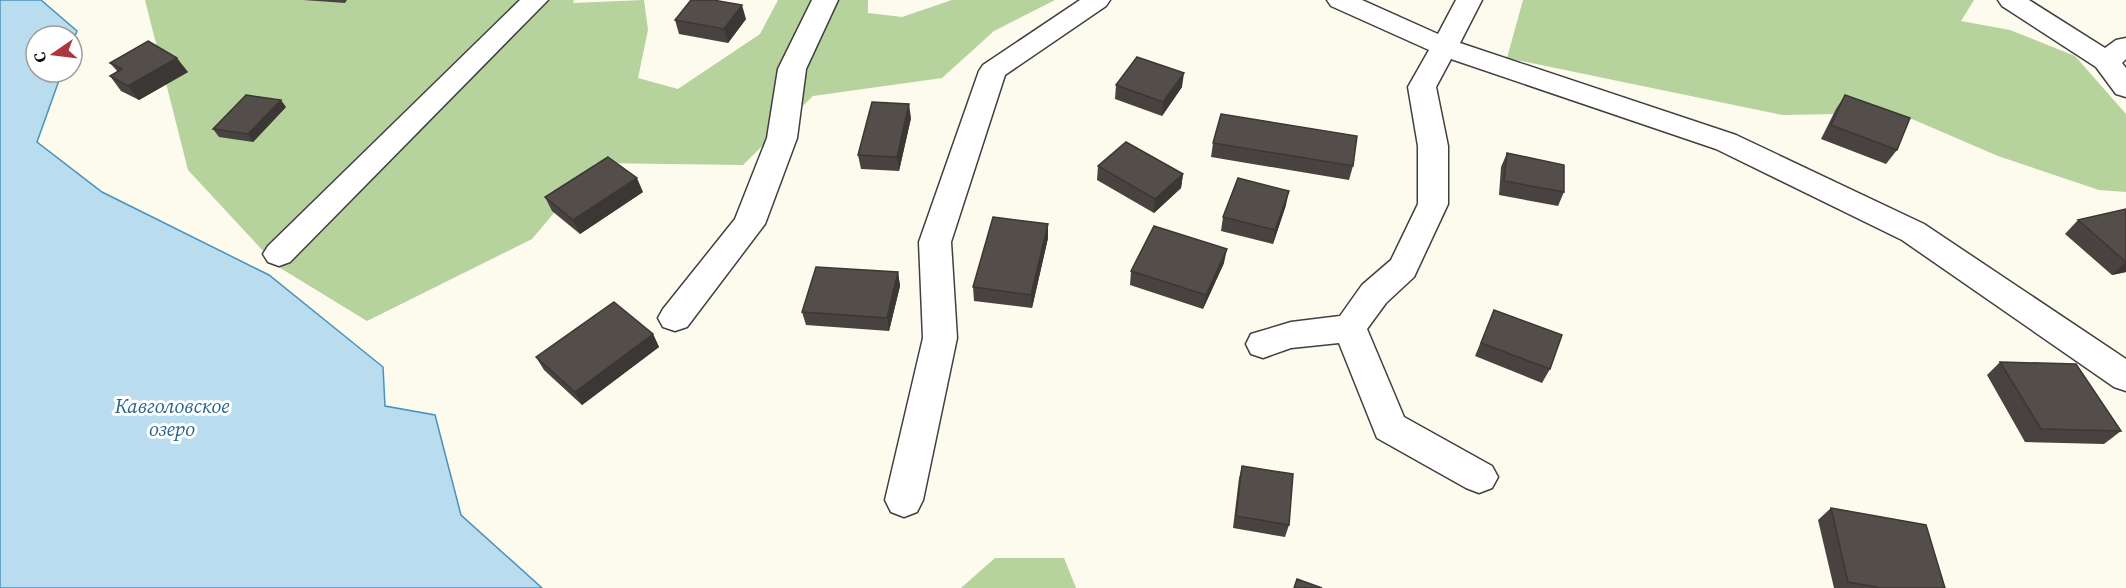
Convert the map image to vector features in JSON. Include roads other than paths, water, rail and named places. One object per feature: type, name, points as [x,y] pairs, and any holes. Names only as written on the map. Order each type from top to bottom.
[{"type":"street","points":[[279,254],[535,0]]},
{"type":"street","points":[[675,318],[749,224],[782,138],[792,69],[825,0]]},
{"type":"street","points":[[904,500],[940,338],[935,242],[993,71],[1097,0]]},
{"type":"street","points":[[1340,0],[1444,47],[1726,142],[1912,232],[2126,377]]},
{"type":"street","points":[[1263,345],[1291,335],[1350,328],[1374,294],[1403,268],[1433,204],[1433,146],[1422,87],[1469,0]]},
{"type":"street","points":[[2011,0],[2116,53],[2126,88]]},
{"type":"street","points":[[1350,328],[1390,427],[1479,477]]},
{"type":"water","name":"Кавголовское озеро","points":[[0,0],[41,0],[69,24],[24,24],[24,84],[58,84],[37,142],[102,192],[269,275],[383,367],[385,406],[435,415],[461,515],[542,588],[0,588]]}]
